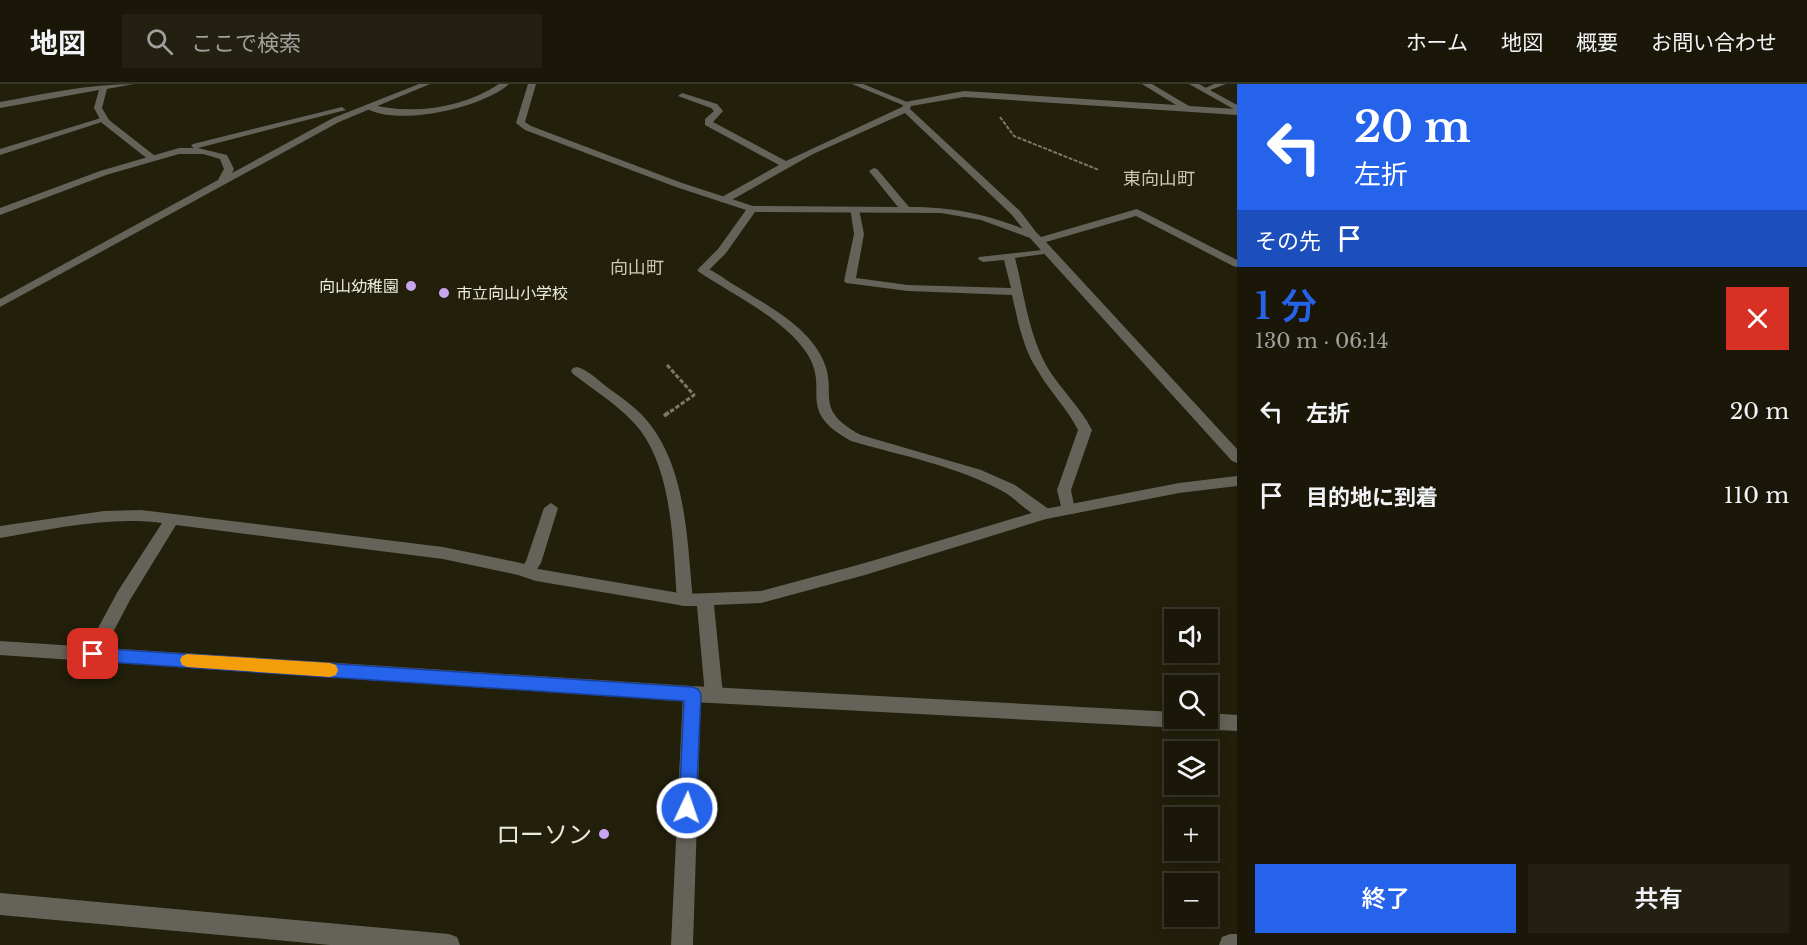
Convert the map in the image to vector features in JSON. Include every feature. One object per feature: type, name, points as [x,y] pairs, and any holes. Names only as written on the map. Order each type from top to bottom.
[{"type":"street","points":[[0,105],[130,84]]},
{"type":"street","points":[[0,304],[336,120],[426,84]]},
{"type":"street","points":[[368,107],[395,112],[438,109],[482,97],[505,84]]},
{"type":"street","points":[[532,84],[520,123],[528,128],[752,209],[941,210],[983,217],[1040,243]]},
{"type":"street","points":[[860,84],[907,107],[1016,213],[1040,243],[1236,455]]},
{"type":"street","points":[[1146,84],[1188,109]]},
{"type":"street","points":[[1193,84],[1237,110]]},
{"type":"street","points":[[1204,90],[1222,84]]},
{"type":"street","points":[[107,86],[98,108],[104,120],[152,158]]},
{"type":"street","points":[[724,200],[786,165],[907,107],[958,94],[1188,109],[1237,110]]},
{"type":"street","points":[[0,212],[82,180],[152,158],[394,96]]},
{"type":"street","points":[[682,96],[714,106],[719,111],[709,119],[708,123],[786,165]]},
{"type":"street","points":[[0,152],[104,120]]},
{"type":"street","points":[[179,151],[203,151],[224,157],[229,169],[223,181]]},
{"type":"street","points":[[874,171],[906,210]]},
{"type":"street","points":[[752,209],[722,251],[703,270],[779,321],[807,345],[818,364],[825,413],[842,432],[976,473],[1010,489],[1045,514]]},
{"type":"street","points":[[854,209],[858,243],[850,281],[908,288],[1019,292]]},
{"type":"street","points":[[983,259],[1009,258],[1040,243],[1137,212],[1237,264]]},
{"type":"street","points":[[1009,258],[1034,353],[1055,388],[1074,406],[1085,429],[1064,490],[1068,510]]},
{"type":"street","points":[[577,371],[645,428],[657,447],[669,479],[676,515],[686,600]]},
{"type":"street","points":[[0,532],[104,516],[141,515],[443,553],[686,600],[705,600],[761,597],[797,589],[1045,514],[1179,488],[1234,485]]},
{"type":"street","points":[[527,571],[533,563],[551,508]]},
{"type":"street","points":[[93,654],[124,596],[172,519]]},
{"type":"street","points":[[705,600],[714,695]]},
{"type":"street","points":[[0,648],[692,694],[1237,723]]},
{"type":"street","points":[[682,945],[692,694]]},
{"type":"street","points":[[0,904],[448,945]]},
{"type":"street","points":[[1230,945],[1237,945]]},
{"type":"path","points":[[984,95],[1014,136],[1099,170]]},
{"type":"path","points":[[645,428],[694,395],[667,365]]},
{"type":"slow traffic","points":[[187,660],[330,670]]},
{"type":"place","name":"向山幼稚園","points":[[411,286]]},
{"type":"place","name":"市立向山小学校","points":[[444,293]]},
{"type":"place","name":"ローソン","points":[[604,834]]},
{"type":"district","name":"東向山町","points":[[1159,179]]},
{"type":"district","name":"向山町","points":[[637,268]]},
{"type":"route","points":[[93,654],[692,694],[687,808]]}]
